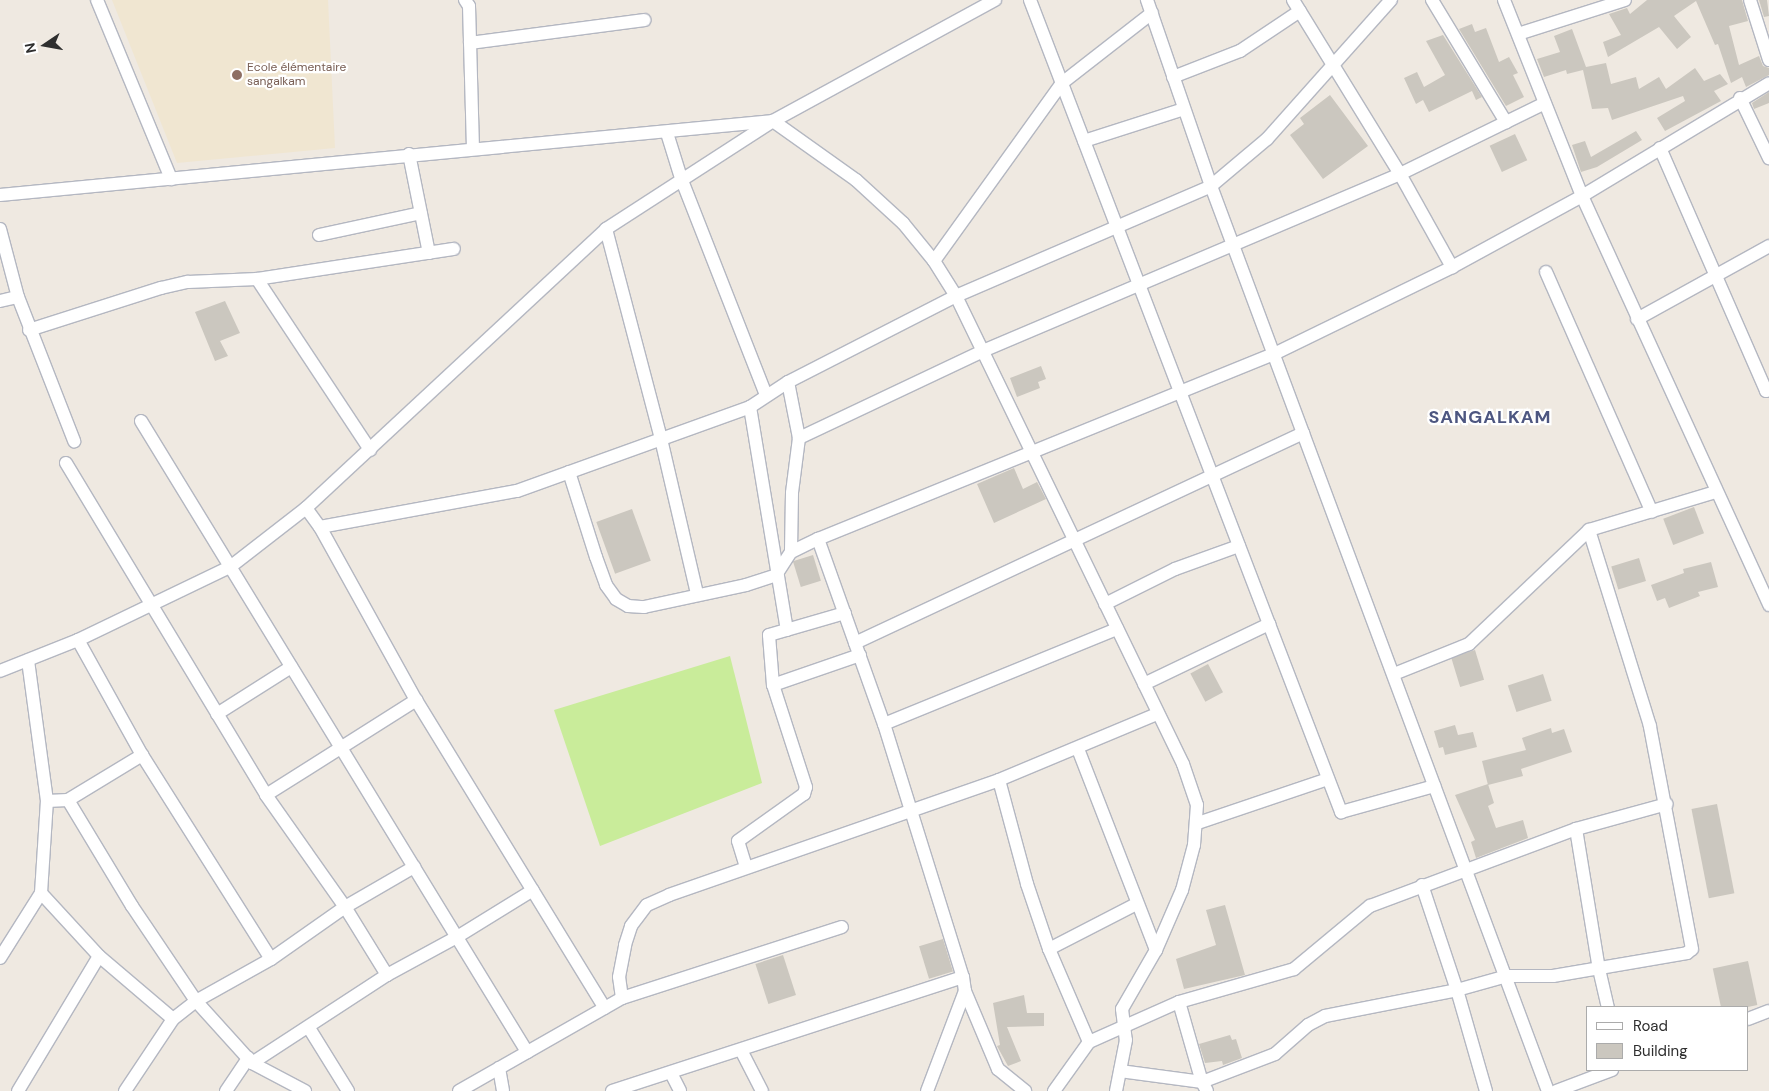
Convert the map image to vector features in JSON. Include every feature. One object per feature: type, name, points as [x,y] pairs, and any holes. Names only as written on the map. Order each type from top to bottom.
[{"type":"street","points":[[97,0],[171,179]]},
{"type":"street","points":[[465,0],[469,6],[473,147]]},
{"type":"street","points":[[0,671],[78,640],[230,567],[306,508],[606,229],[681,178],[773,121],[995,0]]},
{"type":"street","points":[[1030,0],[1341,812],[1434,786]]},
{"type":"street","points":[[1147,0],[1210,186],[1507,976],[1548,1091]]},
{"type":"street","points":[[320,527],[493,496],[569,472],[750,407],[788,382],[956,296],[1210,186],[1268,139],[1391,0]]},
{"type":"street","points":[[1432,0],[1506,122]]},
{"type":"street","points":[[1504,0],[1582,196],[1769,605]]},
{"type":"street","points":[[1518,34],[1625,0]]},
{"type":"street","points":[[1750,0],[1769,60]]},
{"type":"street","points":[[1174,77],[1240,51],[1296,6],[1400,174],[1452,267]]},
{"type":"street","points":[[934,261],[1062,83],[1152,13]]},
{"type":"street","points":[[470,43],[644,20]]},
{"type":"street","points":[[569,472],[603,576],[616,599],[628,606],[644,607],[776,575],[791,552],[818,539],[1274,354],[1452,267],[1582,196],[1769,82]]},
{"type":"street","points":[[1740,98],[1769,158]]},
{"type":"street","points":[[799,438],[983,351],[1400,174],[1545,103]]},
{"type":"street","points":[[1084,141],[1184,108]]},
{"type":"street","points":[[0,195],[473,147],[667,133],[773,121],[856,180],[902,223],[934,261],[956,296],[1157,714],[1183,764],[1196,806],[1198,823],[1182,890],[1156,950],[1122,1009],[1126,1040],[1116,1091]]},
{"type":"street","points":[[667,133],[681,178],[766,395]]},
{"type":"street","points":[[1660,148],[1766,391],[1769,390]]},
{"type":"street","points":[[408,154],[429,252]]},
{"type":"street","points":[[319,235],[421,213]]},
{"type":"street","points":[[0,229],[29,330],[74,440]]},
{"type":"street","points":[[606,229],[661,439],[697,594]]},
{"type":"street","points":[[1637,319],[1769,246]]},
{"type":"street","points":[[29,330],[161,288],[188,282],[258,279],[454,249]]},
{"type":"street","points":[[1546,272],[1652,512]]},
{"type":"street","points":[[258,279],[370,450]]},
{"type":"street","points":[[0,300],[18,297]]},
{"type":"street","points":[[788,382],[799,438],[792,493],[791,552]]},
{"type":"street","points":[[750,407],[776,575],[787,630]]},
{"type":"street","points":[[141,421],[527,1052]]},
{"type":"street","points":[[855,642],[1303,433]]},
{"type":"street","points":[[66,463],[266,796],[345,907],[387,975]]},
{"type":"street","points":[[1394,674],[1469,644],[1589,530],[1716,492]]},
{"type":"street","points":[[306,508],[320,527],[416,700],[605,1008]]},
{"type":"street","points":[[1120,1071],[1204,1086],[1275,1054],[1308,1025],[1326,1016],[1457,990],[1507,976],[1553,976],[1687,953],[1692,949],[1667,804],[1650,726],[1589,530]]},
{"type":"street","points":[[818,539],[884,724],[963,977],[965,991],[998,1069],[1025,1091]]},
{"type":"street","points":[[1105,604],[1175,570],[1239,546]]},
{"type":"street","points":[[746,867],[738,841],[804,794],[806,787],[773,684],[769,635],[845,613]]},
{"type":"street","points":[[1144,684],[1269,624]]},
{"type":"street","points":[[884,724],[1117,629]]},
{"type":"street","points":[[78,640],[142,755],[271,959]]},
{"type":"street","points":[[773,684],[860,655]]},
{"type":"street","points":[[1,954],[41,893],[47,801],[28,660]]},
{"type":"street","points":[[217,714],[291,667]]},
{"type":"street","points":[[266,796],[416,700]]},
{"type":"street","points":[[622,998],[619,977],[625,945],[631,926],[647,905],[746,867],[911,808],[999,780],[1157,714]]},
{"type":"street","points":[[1078,748],[1136,904],[1156,950]]},
{"type":"street","points":[[47,801],[68,800],[142,755]]},
{"type":"street","points":[[1198,823],[1328,778]]},
{"type":"street","points":[[999,780],[1027,884],[1049,948],[1090,1042]]},
{"type":"street","points":[[68,800],[132,906],[196,1001],[250,1061],[305,1091]]},
{"type":"street","points":[[1054,1091],[1090,1042],[1179,1002],[1294,969],[1370,906],[1466,868],[1576,829],[1667,804]]},
{"type":"street","points":[[1576,829],[1599,969],[1608,1006]]},
{"type":"street","points":[[126,1091],[173,1019],[196,1001],[271,959],[345,907],[414,867]]},
{"type":"street","points":[[1422,886],[1457,990],[1486,1091]]},
{"type":"street","points":[[226,1091],[250,1061],[309,1028],[387,975],[457,937],[533,890]]},
{"type":"street","points":[[41,893],[99,956],[173,1019]]},
{"type":"street","points":[[1049,948],[1136,904]]},
{"type":"street","points":[[459,1091],[622,998],[842,927]]},
{"type":"street","points":[[18,1091],[99,956]]},
{"type":"street","points":[[612,1091],[963,977]]},
{"type":"street","points":[[927,1091],[965,991]]},
{"type":"street","points":[[1179,1002],[1204,1086]]},
{"type":"street","points":[[1749,1019],[1769,1011]]},
{"type":"street","points":[[309,1028],[348,1091]]},
{"type":"street","points":[[740,1050],[762,1091]]},
{"type":"street","points":[[499,1068],[503,1091]]},
{"type":"street","points":[[1556,1091],[1609,1071]]},
{"type":"street","points":[[670,1073],[680,1091]]},
{"type":"shaded area","name":"Ecole élémentaire sangalkam","points":[[112,0],[328,0],[335,148],[177,163]]},
{"type":"green space","points":[[730,656],[762,783],[600,846],[554,710]]},
{"type":"building","points":[[1647,0],[1742,0],[1748,21],[1729,26],[1739,65],[1759,56],[1763,66],[1769,68],[1769,75],[1746,87],[1742,77],[1731,83],[1718,44],[1715,45],[1696,1],[1674,16],[1691,37],[1677,49],[1659,27],[1608,57],[1603,42],[1621,35],[1609,14],[1627,8],[1630,14]]},
{"type":"building","points":[[1759,0],[1767,0],[1769,16],[1764,17]]},
{"type":"building","points":[[1472,24],[1475,32],[1486,28],[1499,62],[1509,57],[1518,73],[1513,75],[1524,97],[1506,106],[1459,29]]},
{"type":"building","points":[[1572,29],[1586,67],[1606,63],[1611,84],[1636,77],[1639,89],[1659,77],[1666,89],[1695,68],[1704,81],[1720,74],[1728,84],[1714,91],[1721,101],[1665,131],[1657,118],[1685,101],[1683,96],[1612,120],[1608,108],[1592,109],[1583,70],[1567,74],[1566,70],[1544,77],[1537,59],[1560,52],[1554,36]]},
{"type":"building","points":[[1443,35],[1482,97],[1476,100],[1472,91],[1429,112],[1423,100],[1416,104],[1404,78],[1417,72],[1424,87],[1445,75],[1426,41]]},
{"type":"building","points":[[1769,92],[1769,103],[1754,109],[1752,103]]},
{"type":"building","points":[[1330,95],[1368,146],[1323,179],[1290,135],[1304,124],[1300,118]]},
{"type":"building","points":[[1636,131],[1642,140],[1597,167],[1581,172],[1572,145],[1585,141],[1591,157]]},
{"type":"building","points":[[1515,134],[1527,160],[1502,172],[1490,146]]},
{"type":"building","points":[[225,301],[240,333],[220,341],[228,356],[215,361],[195,312]]},
{"type":"building","points":[[1041,366],[1046,379],[1038,382],[1040,388],[1017,397],[1010,378]]},
{"type":"building","points":[[1014,468],[1023,489],[1037,482],[1046,499],[994,523],[977,484]]},
{"type":"building","points":[[1694,507],[1704,533],[1673,545],[1663,519]]},
{"type":"building","points":[[632,509],[651,561],[615,574],[596,522]]},
{"type":"building","points":[[813,555],[821,581],[801,587],[793,561]]},
{"type":"building","points":[[1639,558],[1646,581],[1618,589],[1611,566]]},
{"type":"building","points":[[1711,562],[1718,587],[1698,592],[1700,596],[1669,608],[1665,598],[1657,601],[1651,585],[1684,573],[1683,569]]},
{"type":"building","points":[[1475,650],[1484,680],[1460,687],[1451,657]]},
{"type":"building","points":[[1208,664],[1223,692],[1205,702],[1190,673]]},
{"type":"building","points":[[1543,674],[1552,701],[1516,712],[1508,685]]},
{"type":"building","points":[[1455,725],[1458,735],[1473,732],[1477,747],[1445,755],[1443,747],[1439,748],[1434,731]]},
{"type":"building","points":[[1551,728],[1552,733],[1564,729],[1572,752],[1521,769],[1523,776],[1488,785],[1482,761],[1526,750],[1522,738]]},
{"type":"building","points":[[1488,784],[1494,803],[1488,806],[1496,828],[1523,820],[1528,838],[1476,858],[1471,842],[1475,840],[1455,795]]},
{"type":"building","points":[[1717,804],[1734,893],[1709,898],[1691,809]]},
{"type":"building","points":[[1225,905],[1245,975],[1184,989],[1176,959],[1216,945],[1206,910]]},
{"type":"building","points":[[943,939],[953,972],[929,979],[919,946]]},
{"type":"building","points":[[783,955],[796,995],[768,1004],[755,964]]},
{"type":"building","points":[[1748,961],[1757,1005],[1749,1007],[1721,1006],[1713,968]]},
{"type":"building","points":[[1024,995],[1027,1013],[1044,1013],[1044,1026],[1007,1027],[1021,1061],[1008,1066],[997,1046],[1000,1045],[993,1003]]},
{"type":"building","points":[[1230,1035],[1232,1040],[1236,1039],[1242,1058],[1223,1065],[1222,1061],[1205,1063],[1199,1044]]},
{"type":"place","name":"Ecole élémentaire sangalkam","points":[[237,75]]},
{"type":"district","name":"SANGALKAM","points":[[1490,417]]}]
